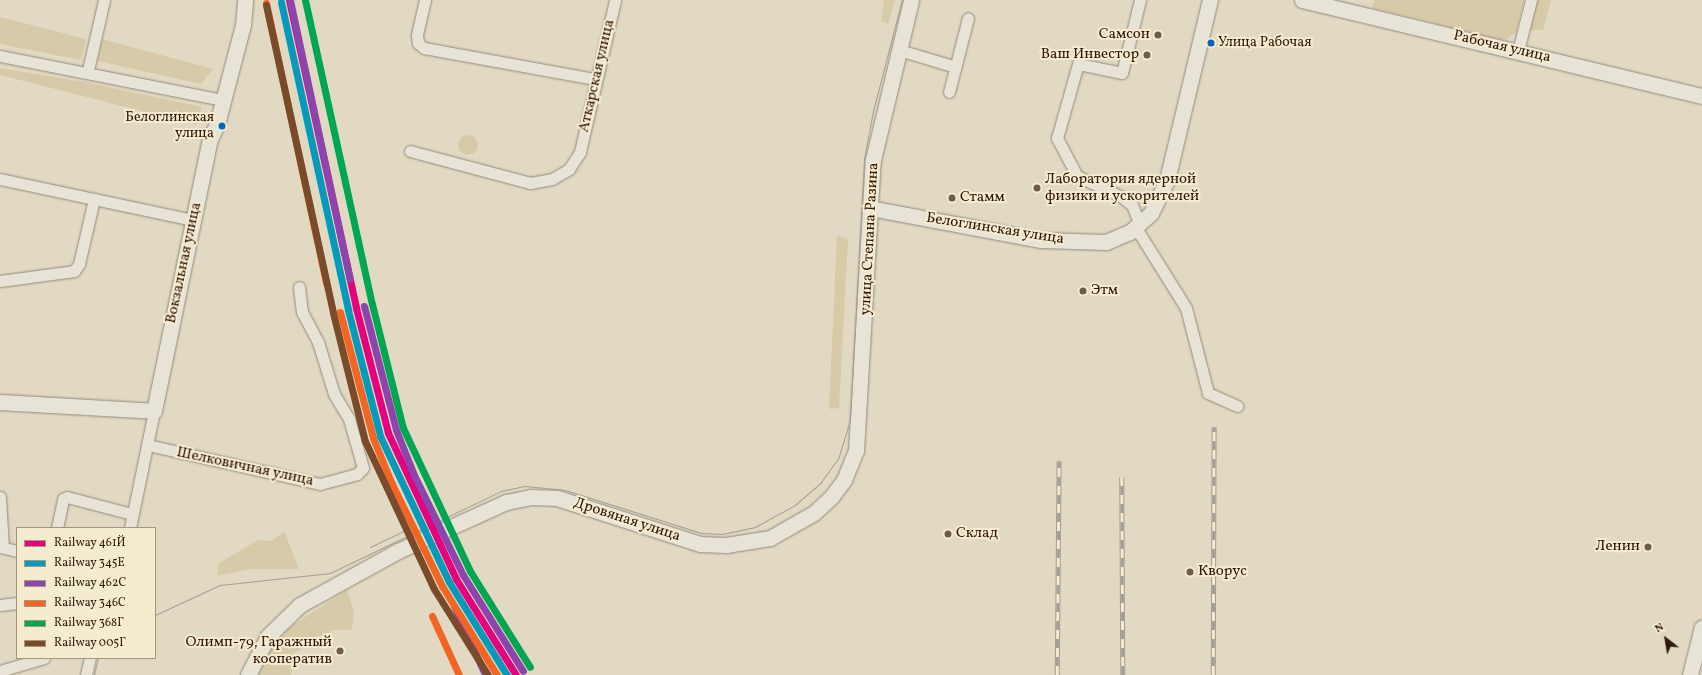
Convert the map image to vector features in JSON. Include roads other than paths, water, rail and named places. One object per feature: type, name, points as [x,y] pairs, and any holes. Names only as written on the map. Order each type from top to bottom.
[{"type":"main road","name":"Вокзальная улица","points":[[154,411],[193,220],[222,100],[243,25],[245,0]]},
{"type":"main road","name":"улица Степана Разина","points":[[844,480],[856,451],[860,423],[873,160],[911,0]]},
{"type":"main road","points":[[1138,226],[1161,198],[1167,180],[1210,0]]},
{"type":"main road","name":"Рабочая улица","points":[[1302,0],[1702,96]]},
{"type":"main road","name":"Белоглинская улица","points":[[870,208],[1057,241],[1106,242],[1138,226]]},
{"type":"main road","points":[[0,402],[154,411]]},
{"type":"main road","name":"Дровяная улица","points":[[248,675],[256,654],[281,620],[333,585],[398,551],[491,508],[520,498],[544,496],[700,544],[750,544],[792,528],[814,513],[844,480]]},
{"type":"main road","points":[[1690,675],[1702,626]]},
{"type":"street","points":[[88,70],[104,0]]},
{"type":"street","points":[[425,0],[418,42],[424,48],[595,79]]},
{"type":"street","name":"Аткарская улица","points":[[410,151],[530,183],[552,179],[569,169],[580,152],[595,79],[615,0]]},
{"type":"street","points":[[1140,0],[1122,74],[1078,64],[1057,138],[1074,172],[1122,196],[1132,205],[1138,226],[1186,308],[1208,393],[1237,406]]},
{"type":"street","points":[[1518,51],[1531,0]]},
{"type":"street","points":[[949,92],[968,18]]},
{"type":"street","points":[[899,50],[956,66]]},
{"type":"street","points":[[0,56],[88,70],[222,100]]},
{"type":"street","points":[[0,179],[193,220]]},
{"type":"street","points":[[0,281],[74,271],[78,264],[94,199]]},
{"type":"street","name":"Шелковичная улица","points":[[148,446],[320,484],[357,474],[363,468],[349,419],[334,394],[318,342],[302,312],[299,287]]},
{"type":"street","name":"Вокзальная улица","points":[[130,527],[154,411]]},
{"type":"street","points":[[0,497],[1,547],[16,551]]},
{"type":"street","points":[[57,527],[63,499],[132,514]]},
{"type":"street","points":[[0,605],[16,603]]},
{"type":"street","points":[[0,671],[38,659]]},
{"type":"street","points":[[86,675],[90,659]]},
{"type":"tram line","points":[[156,615],[220,585],[330,573],[501,491],[525,486],[565,490],[701,533],[722,534],[755,527],[795,505],[821,482],[838,459],[850,420],[864,159],[873,111],[902,0]]},
{"type":"tram line","points":[[370,547],[414,526]]},
{"type":"tram line","points":[[94,675],[98,659]]},
{"type":"railway","points":[[1213,675],[1214,427]]},
{"type":"railway","points":[[1057,675],[1059,461]]},
{"type":"railway","points":[[1122,477],[1123,675]]},
{"type":"rail line","name":"461Й","points":[[289,0],[356,308],[388,433],[456,579],[516,675]]},
{"type":"rail line","name":"462С","points":[[290,0],[350,279]]},
{"type":"rail line","name":"368Г","points":[[305,0],[372,304],[403,428],[470,571],[530,667]]},
{"type":"rail line","name":"345Е","points":[[281,2],[348,310],[380,436],[449,582],[507,675]]},
{"type":"rail line","name":"346С","points":[[266,3],[326,284]]},
{"type":"rail line","name":"005Г","points":[[266,5],[333,313],[365,441],[434,589],[488,675]]},
{"type":"rail line","name":"462С","points":[[364,306],[396,430],[414,475],[463,575],[523,671]]},
{"type":"rail line","name":"346С","points":[[340,312],[373,438],[392,484],[442,586],[497,675]]},
{"type":"rail line","name":"462С","points":[[454,606],[484,672]]},
{"type":"rail line","name":"346С","points":[[432,616],[459,675]]},
{"type":"place","name":"Самсон","points":[[1158,35]]},
{"type":"place","name":"Улица Рабочая","points":[[1211,43]]},
{"type":"place","name":"Ваш Инвестор","points":[[1147,55]]},
{"type":"place","name":"Белоглинская улица","points":[[222,126]]},
{"type":"place","name":"Лаборатория ядерной физики и ускорителей","points":[[1037,188]]},
{"type":"place","name":"Стамм","points":[[952,198]]},
{"type":"place","name":"Этм","points":[[1083,291]]},
{"type":"place","name":"Склад","points":[[948,534]]},
{"type":"place","name":"Ленин","points":[[1648,547]]},
{"type":"place","name":"Кворус","points":[[1190,572]]},
{"type":"place","name":"Олимп-79, Гаражный кооператив","points":[[340,651]]}]
